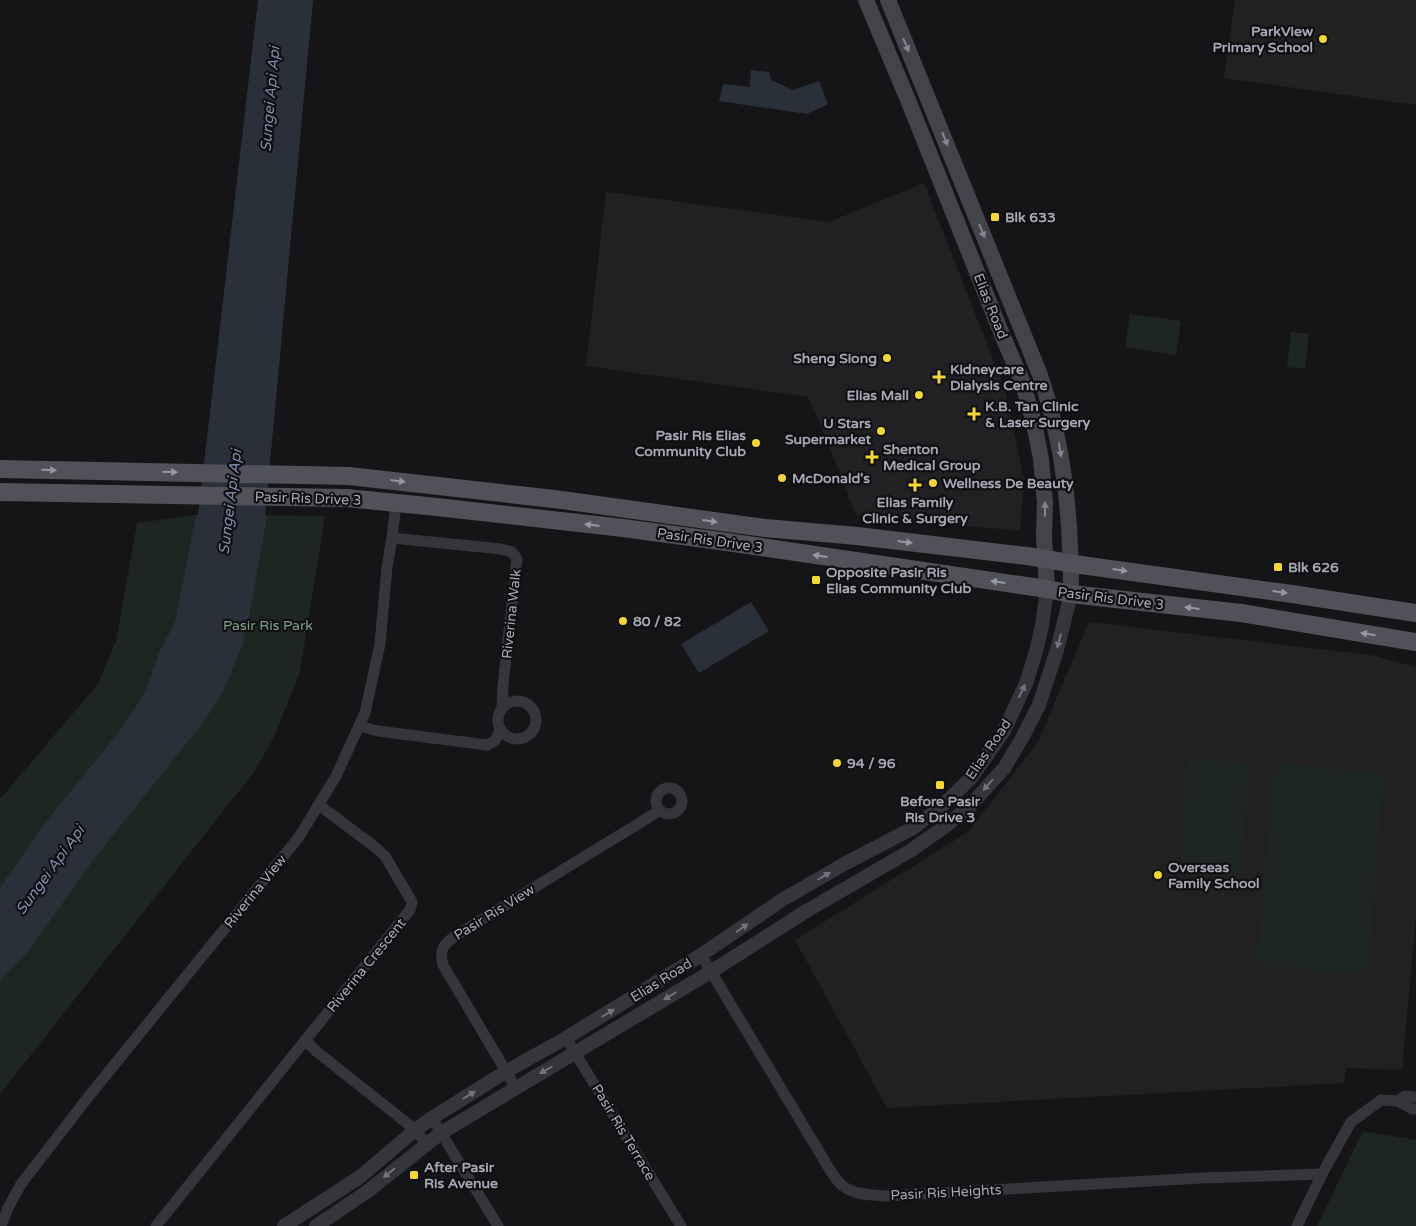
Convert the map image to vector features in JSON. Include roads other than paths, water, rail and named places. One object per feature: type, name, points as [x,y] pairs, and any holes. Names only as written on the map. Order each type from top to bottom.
[{"type":"main road","name":"Elias Road","points":[[866,0],[1022,381],[1034,423],[1041,459],[1045,502],[1047,589]]},
{"type":"main road","name":"Elias Road","points":[[888,0],[1037,366],[1051,406],[1058,437],[1068,506],[1071,594]]},
{"type":"main road","name":"Pasir Ris Drive 3","points":[[0,469],[349,476],[572,502],[764,528],[857,536],[1045,558],[1416,613]]},
{"type":"main road","name":"Pasir Ris Drive 3","points":[[0,492],[347,498],[437,507],[632,529],[1071,594],[1241,613],[1416,642]]},
{"type":"street","name":"Riverina View","points":[[1,1226],[21,1184],[299,837],[336,776],[365,713],[380,644],[396,504]]},
{"type":"street","name":"Riverina Walk","points":[[392,538],[501,549],[512,552],[517,559],[502,708],[497,720],[500,730]]},
{"type":"street","name":"Elias Road","points":[[284,1226],[360,1177],[432,1118],[701,955],[782,900],[844,864],[913,828],[942,806],[971,778],[1004,731],[1027,681],[1042,626],[1047,589]]},
{"type":"street","name":"Elias Road","points":[[316,1226],[368,1191],[441,1133],[712,971],[808,910],[910,851],[969,807],[1005,767],[1038,705],[1057,650],[1071,594]]},
{"type":"street","points":[[360,726],[378,731],[487,745],[495,741],[500,730],[506,736],[518,740],[525,738],[532,732],[536,719],[530,707],[525,703],[508,703],[502,708]]},
{"type":"street","name":"Riverina Crescent","points":[[156,1226],[410,910],[412,902],[385,856],[318,805]]},
{"type":"street","name":"Pasir Ris View","points":[[516,1088],[443,964],[441,957],[446,943],[659,811]]},
{"type":"street","name":"Pasir Ris Heights","points":[[701,955],[830,1170],[842,1185],[850,1190],[865,1194],[887,1196],[1201,1178],[1322,1174]]},
{"type":"street","name":"Pasir Ris Terrace","points":[[566,1038],[681,1226]]},
{"type":"street","points":[[305,1040],[415,1130],[427,1143]]},
{"type":"street","points":[[1398,1101],[1405,1096],[1416,1097]]},
{"type":"street","points":[[1297,1226],[1322,1174],[1351,1122],[1381,1100],[1398,1101],[1416,1110]]},
{"type":"street","points":[[432,1118],[498,1226]]},
{"type":"street","points":[[308,1212],[316,1226]]},
{"type":"water","name":"Sungei Api Api","points":[[258,0],[313,0],[265,517],[267,517],[242,646],[224,690],[205,720],[94,859],[29,950],[0,981],[0,888],[42,827],[119,732],[144,695],[159,653],[175,622],[196,515],[198,515]]},
{"type":"water","points":[[751,70],[769,72],[771,80],[793,90],[819,81],[828,104],[807,114],[719,101],[723,84],[750,87]]},
{"type":"water","points":[[751,602],[769,631],[699,673],[681,644]]},
{"type":"place","name":"ParkView Primary School","points":[[1323,39]]},
{"type":"place","name":"Blk 633","points":[[995,217]]},
{"type":"place","name":"Sheng Siong","points":[[887,358]]},
{"type":"place","name":"Kidneycare Dialysis Centre","points":[[939,377]]},
{"type":"place","name":"Elias Mall","points":[[919,395]]},
{"type":"place","name":"K.B. Tan Clinic & Laser Surgery","points":[[974,414]]},
{"type":"place","name":"U Stars Supermarket","points":[[881,431]]},
{"type":"place","name":"Pasir Ris Elias Community Club","points":[[756,443]]},
{"type":"place","name":"Shenton Medical Group","points":[[872,457]]},
{"type":"place","name":"McDonald's","points":[[782,478]]},
{"type":"place","name":"Wellness De Beauty","points":[[933,483]]},
{"type":"place","name":"Elias Family Clinic & Surgery","points":[[915,485]]},
{"type":"place","name":"Blk 626","points":[[1278,567]]},
{"type":"place","name":"Opposite Pasir Ris Elias Community Club","points":[[816,580]]},
{"type":"place","name":"80 / 82","points":[[623,621]]},
{"type":"place","name":"94 / 96","points":[[837,763]]},
{"type":"place","name":"Before Pasir Ris Drive 3","points":[[940,785]]},
{"type":"place","name":"Overseas Family School","points":[[1158,875]]},
{"type":"place","name":"After Pasir Ris Avenue","points":[[414,1175]]},
{"type":"park label","name":"Pasir Ris Park","points":[[268,625]]}]
